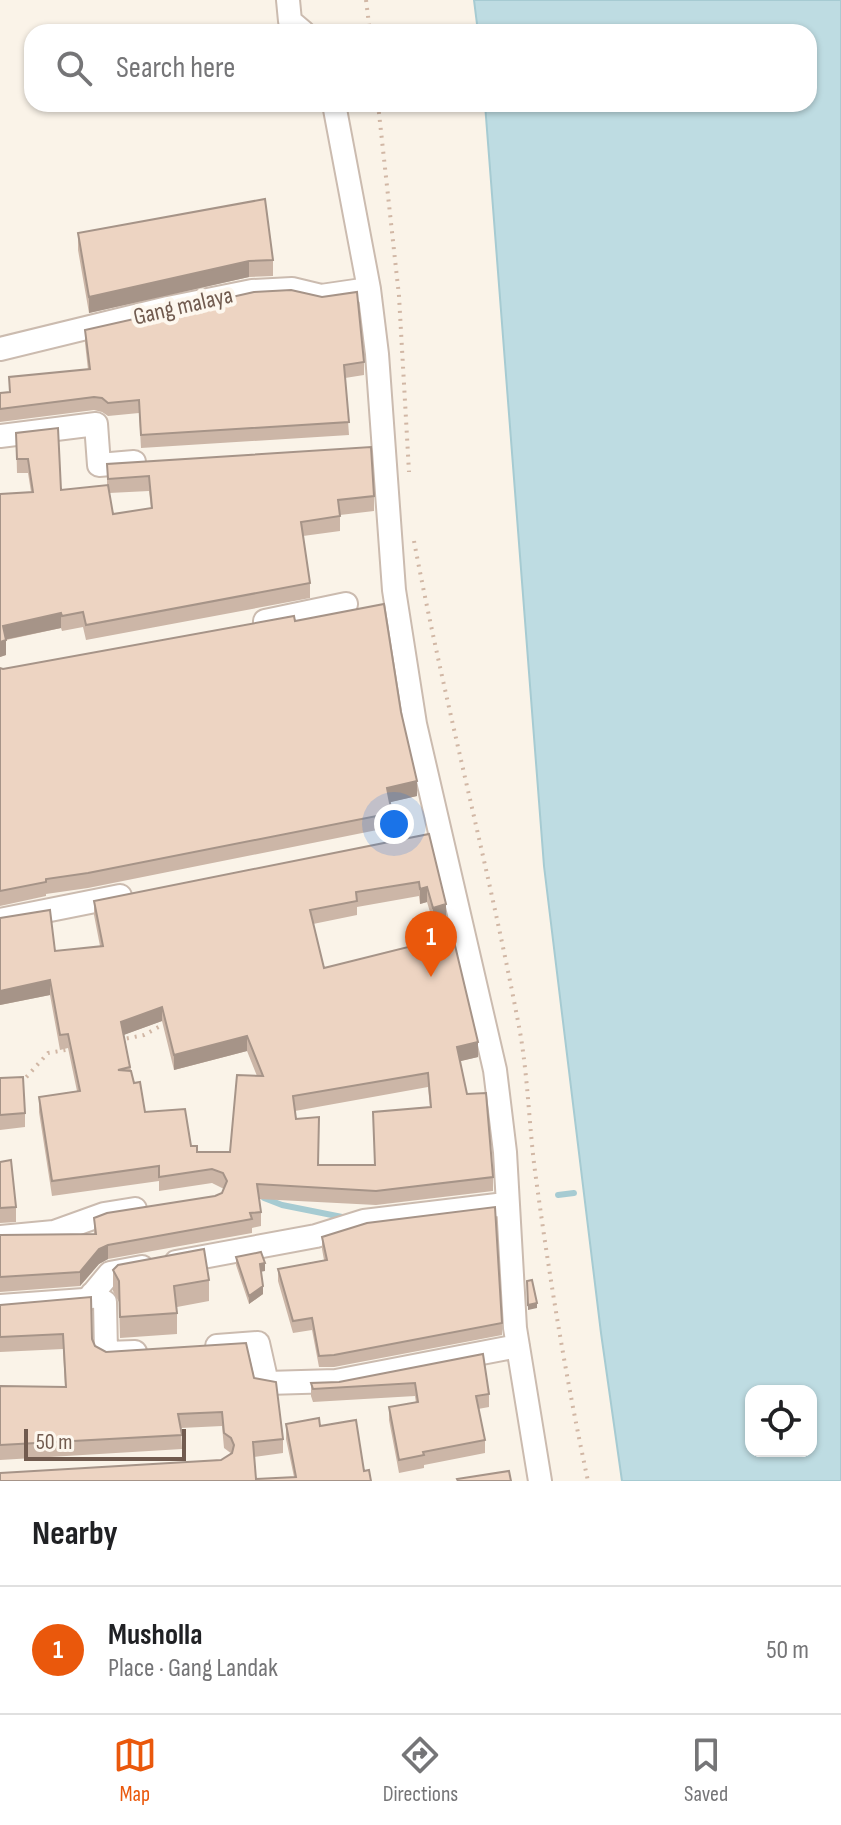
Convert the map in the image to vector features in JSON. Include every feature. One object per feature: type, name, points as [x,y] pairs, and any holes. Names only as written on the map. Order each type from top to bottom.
[{"type":"street","points":[[288,0],[290,21],[294,24]]},
{"type":"street","points":[[336,112],[369,289],[377,354],[375,448],[432,834],[495,1070],[505,1152],[518,1346],[540,1481]]},
{"type":"street","name":"Gang malaya","points":[[0,349],[252,291],[292,289],[321,296],[369,289]]},
{"type":"street","points":[[0,436],[96,424],[99,465],[162,461]]},
{"type":"street","points":[[244,625],[346,604]]},
{"type":"street","points":[[0,920],[141,892]]},
{"type":"street","points":[[0,1306],[84,1300],[110,1273],[316,1236],[364,1221],[497,1205]]},
{"type":"street","points":[[0,1237],[54,1232],[104,1214],[150,1207]]},
{"type":"street","points":[[92,1294],[105,1302],[106,1353],[152,1350]]},
{"type":"street","points":[[197,1347],[258,1343],[267,1383],[336,1381],[518,1346]]},
{"type":"path","points":[[366,0],[369,24]]},
{"type":"path","points":[[379,112],[399,296],[410,485]]},
{"type":"path","points":[[412,531],[435,651],[466,779],[520,1035],[535,1170],[571,1402],[588,1481]]},
{"type":"path","points":[[117,1041],[144,1035],[174,1019]]},
{"type":"path","points":[[18,1086],[48,1053],[76,1048]]},
{"type":"water","points":[[474,0],[841,0],[841,1481],[622,1481],[544,866],[486,112],[817,112],[817,24],[477,24]]},
{"type":"building","points":[[265,199],[273,260],[249,261],[89,297],[78,233]]},
{"type":"building","points":[[291,290],[322,297],[357,292],[364,362],[344,365],[349,422],[141,435],[139,400],[108,403],[94,397],[0,409],[0,393],[10,392],[9,377],[90,369],[85,330],[254,292]]},
{"type":"building","points":[[58,428],[61,490],[108,485],[113,514],[152,508],[149,476],[108,479],[107,464],[371,447],[374,496],[338,500],[340,516],[301,522],[310,583],[86,625],[83,612],[62,616],[61,613],[3,626],[6,640],[0,642],[0,494],[33,492],[28,459],[17,459],[16,433]]},
{"type":"building","points":[[384,604],[401,712],[417,781],[387,788],[392,813],[46,879],[46,882],[0,891],[0,668],[294,616],[295,621]]},
{"type":"building","points":[[429,834],[446,904],[433,908],[427,887],[420,889],[419,882],[356,892],[357,901],[310,910],[324,968],[424,943],[428,946],[453,937],[478,1042],[457,1047],[467,1094],[486,1093],[493,1177],[376,1191],[257,1184],[261,1212],[250,1213],[252,1219],[108,1245],[99,1249],[80,1272],[0,1277],[0,1235],[96,1234],[94,1218],[107,1213],[215,1196],[222,1193],[227,1181],[223,1173],[212,1169],[159,1177],[159,1166],[52,1181],[39,1097],[80,1091],[68,1034],[60,1035],[50,980],[0,991],[0,918],[50,910],[55,951],[103,946],[94,901]],"holes":[[[162,1007],[174,1055],[247,1036],[263,1076],[237,1075],[230,1152],[197,1152],[197,1146],[191,1146],[185,1109],[145,1112],[140,1082],[134,1083],[131,1071],[118,1070],[130,1067],[121,1022]],[[428,1073],[431,1107],[373,1112],[375,1165],[318,1165],[319,1117],[296,1119],[293,1096]]]},
{"type":"building","points":[[23,1077],[25,1113],[0,1115],[0,1078]]},
{"type":"building","points":[[11,1160],[16,1207],[0,1208],[0,1162]]},
{"type":"building","points":[[495,1207],[502,1323],[319,1356],[312,1318],[293,1321],[278,1269],[327,1260],[322,1237],[367,1223]]},
{"type":"building","points":[[204,1249],[209,1280],[174,1286],[177,1313],[120,1317],[119,1281],[113,1270],[118,1265]]},
{"type":"building","points":[[261,1252],[265,1263],[260,1264],[263,1286],[249,1296],[236,1257]]},
{"type":"building","points":[[532,1280],[537,1303],[528,1305],[527,1281]]},
{"type":"building","points":[[91,1297],[92,1339],[95,1346],[106,1352],[246,1343],[254,1378],[276,1382],[283,1439],[253,1442],[256,1479],[296,1477],[286,1424],[319,1418],[320,1426],[356,1420],[364,1471],[369,1470],[371,1481],[0,1481],[0,1473],[221,1460],[232,1453],[234,1445],[224,1433],[222,1412],[178,1414],[182,1435],[0,1445],[0,1386],[66,1387],[63,1334],[0,1337],[0,1305]]},
{"type":"building","points":[[483,1354],[489,1394],[476,1396],[485,1440],[399,1460],[389,1407],[418,1402],[415,1383],[313,1389],[311,1383],[339,1382]]},
{"type":"building","points":[[509,1471],[511,1481],[457,1479]]},
{"type":"waterway","points":[[558,1195],[574,1193]]},
{"type":"waterway","points":[[264,1198],[282,1205],[342,1217]]},
{"type":"place","name":"Musholla","points":[[431,977]]}]
